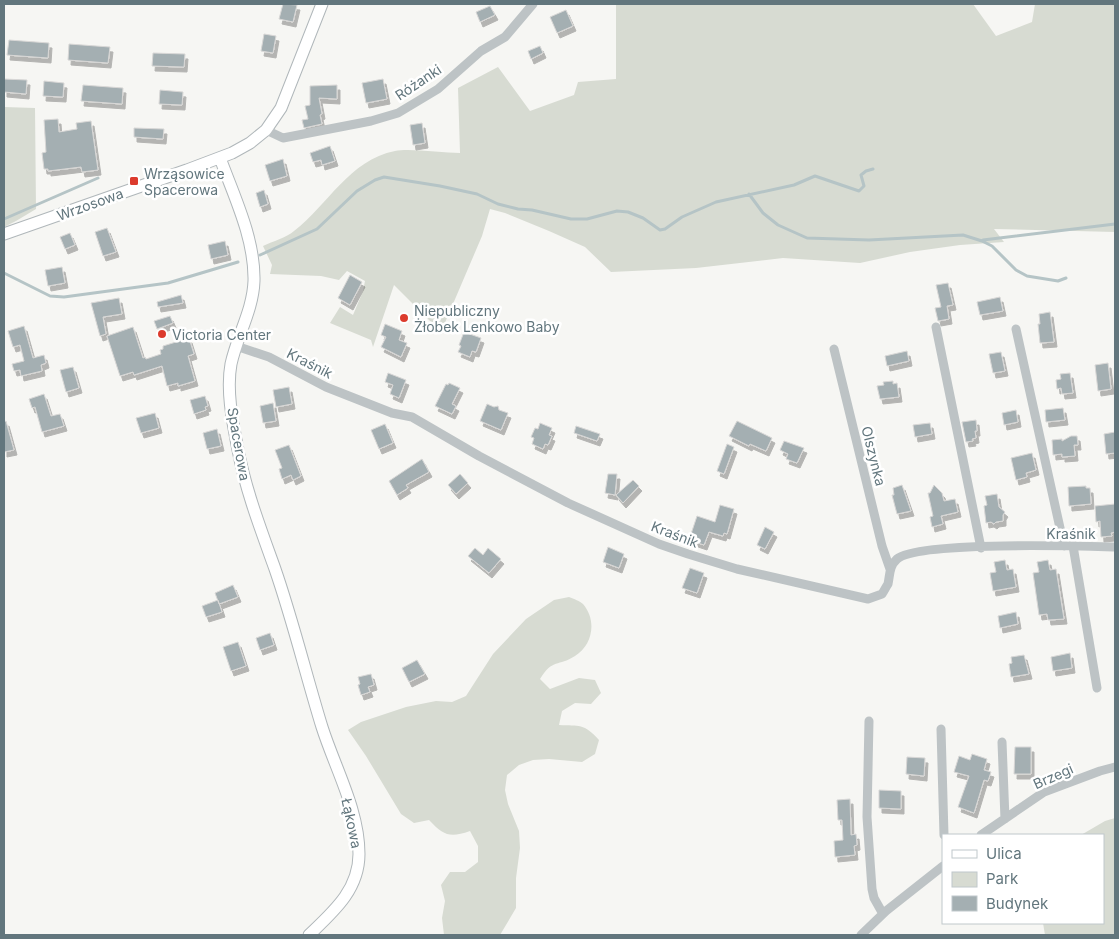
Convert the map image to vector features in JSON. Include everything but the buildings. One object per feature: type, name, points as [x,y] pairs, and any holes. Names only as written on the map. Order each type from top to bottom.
[{"type":"street","name":"Wrzosowa","points":[[4,234],[220,158],[250,143],[266,130],[286,98],[322,4]]},
{"type":"street","name":"Różanki","points":[[266,130],[284,138],[398,113],[438,89],[480,51],[505,37],[534,4]]},
{"type":"street","name":"Spacerowa","points":[[220,158],[244,224],[252,259],[254,280],[231,366],[229,382],[238,450],[248,492],[280,586],[322,728]]},
{"type":"street","points":[[936,327],[981,548]]},
{"type":"street","points":[[1016,329],[1068,546],[1097,688]]},
{"type":"street","name":"Kraśnik","points":[[236,346],[269,357],[326,387],[392,413],[412,417],[479,456],[596,517],[688,554],[737,569],[868,599],[882,594],[887,584],[890,569],[896,560],[915,551],[1068,546],[1115,547]]},
{"type":"street","name":"Olszynka","points":[[834,349],[882,546],[890,569]]},
{"type":"street","points":[[869,721],[867,773],[868,835],[872,890],[882,914]]},
{"type":"street","name":"Łąkowa","points":[[308,935],[333,912],[345,897],[353,884],[358,868],[359,854],[349,802],[322,728]]},
{"type":"street","points":[[940,729],[944,834]]},
{"type":"street","points":[[1002,742],[1005,819]]},
{"type":"street","name":"Brzegi","points":[[982,834],[1044,792],[1115,767]]},
{"type":"street","points":[[861,935],[882,914],[942,867]]},
{"type":"green space","points":[[616,4],[973,4],[996,36],[1032,22],[1035,4],[1115,4],[1115,232],[994,229],[1004,242],[960,245],[910,252],[860,263],[783,258],[696,268],[611,272],[585,247],[505,213],[490,209],[482,236],[441,332],[394,285],[373,347],[371,340],[330,323],[340,307],[353,315],[365,281],[347,271],[339,280],[321,276],[270,274],[272,265],[263,246],[283,238],[294,231],[352,173],[365,164],[379,156],[401,150],[460,153],[458,88],[498,67],[530,111],[574,95],[578,82],[616,79]]},
{"type":"green space","points":[[4,107],[35,108],[36,209],[4,227]]},
{"type":"green space","points":[[569,597],[582,603],[587,610],[591,625],[589,639],[575,656],[552,665],[540,679],[550,689],[579,678],[595,680],[601,693],[591,704],[575,703],[562,711],[559,725],[581,726],[589,731],[599,740],[595,754],[582,762],[549,759],[533,760],[519,765],[507,775],[505,790],[508,804],[519,831],[520,848],[516,878],[516,908],[500,935],[444,935],[442,918],[445,901],[441,885],[450,872],[465,872],[478,862],[478,846],[470,831],[452,835],[443,832],[429,820],[414,823],[401,814],[348,730],[361,722],[406,707],[436,701],[452,702],[466,696],[493,654],[526,619],[554,600]]},
{"type":"green space","points":[[1115,818],[1115,935],[1045,935],[1043,924],[1104,924],[1104,834],[1083,834],[1105,821]]},
{"type":"waterway","points":[[260,255],[317,229],[357,191],[384,177],[477,194],[498,204],[571,219],[587,219],[617,211],[628,212],[643,218],[660,230],[665,229],[682,217],[716,202],[794,185],[815,176],[859,191],[864,186],[861,175],[873,169]]},
{"type":"waterway","points":[[4,219],[98,178]]},
{"type":"waterway","points":[[749,194],[763,213],[778,225],[807,238],[869,240],[963,235],[992,246],[1016,270],[1027,276],[1058,281],[1066,278]]},
{"type":"waterway","points":[[983,240],[1115,224]]},
{"type":"waterway","points":[[4,273],[50,296],[64,297],[168,283],[238,262]]},
{"type":"place","name":"Wrząsowice Spacerowa","points":[[134,181]]},
{"type":"place","name":"Niepubliczny Żłobek Lenkowo Baby","points":[[404,318]]},
{"type":"place","name":"Victoria Center","points":[[162,334]]}]
